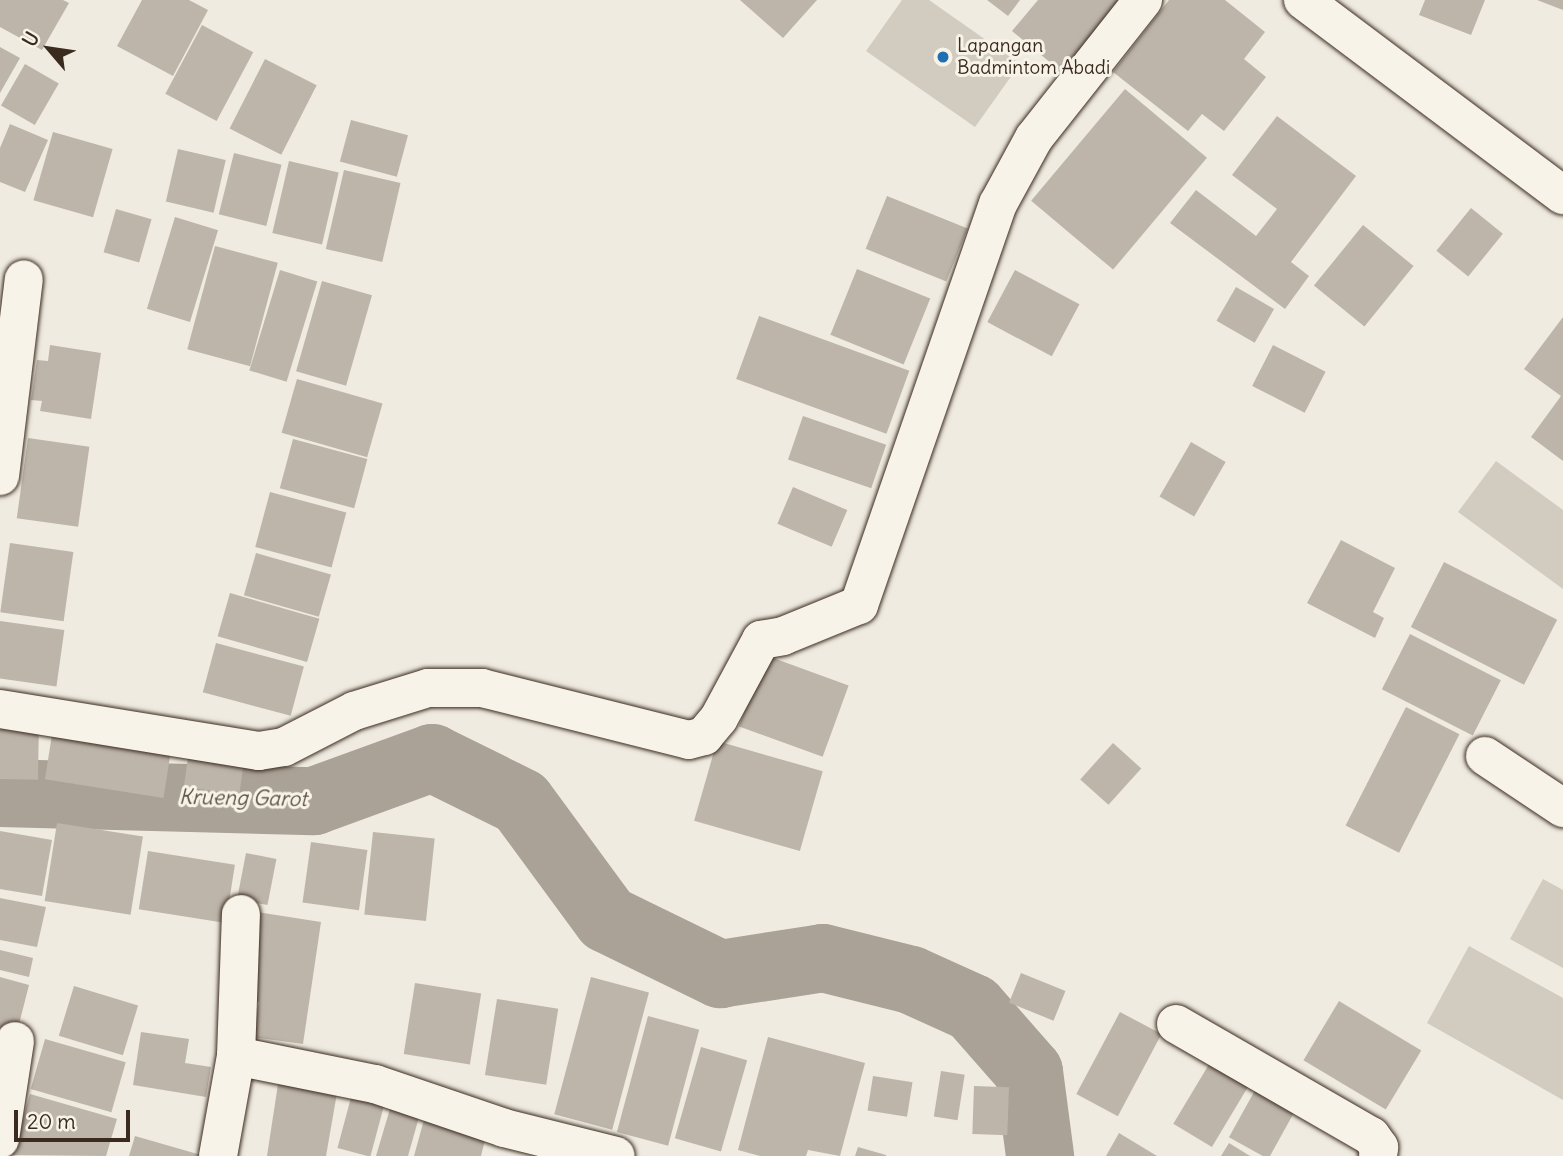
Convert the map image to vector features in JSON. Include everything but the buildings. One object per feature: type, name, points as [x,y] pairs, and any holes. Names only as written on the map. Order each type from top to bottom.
[{"type":"street","points":[[0,709],[259,751],[284,747],[354,712],[428,688],[482,688],[689,740],[704,736],[719,718],[761,640],[783,636],[859,605],[998,204],[1034,138],[1143,0]]},
{"type":"street","points":[[1303,0],[1563,195]]},
{"type":"street","points":[[0,476],[24,279]]},
{"type":"street","points":[[1485,756],[1563,808]]},
{"type":"street","points":[[218,1156],[236,1056],[241,914]]},
{"type":"street","points":[[1176,1024],[1370,1136],[1379,1147],[1378,1156]]},
{"type":"street","points":[[0,1139],[15,1041]]},
{"type":"street","points":[[236,1056],[375,1084],[501,1142],[616,1156]]},
{"type":"shaded area","name":"Lapangan Badmintom Abadi","points":[[902,0],[929,0],[1020,64],[975,127],[866,51]]},
{"type":"shaded area","points":[[1496,461],[1563,510],[1563,589],[1458,512]]},
{"type":"shaded area","points":[[1543,879],[1563,890],[1563,968],[1510,939]]},
{"type":"shaded area","points":[[1469,946],[1563,998],[1563,1100],[1427,1023]]},
{"type":"waterway","name":"Krueng Garot","points":[[0,793],[314,801],[432,758],[521,802],[607,919],[720,974],[823,958],[911,980],[973,1008],[1029,1072],[1040,1156]]},
{"type":"place","name":"Lapangan Badmintom Abadi","points":[[943,57]]}]
